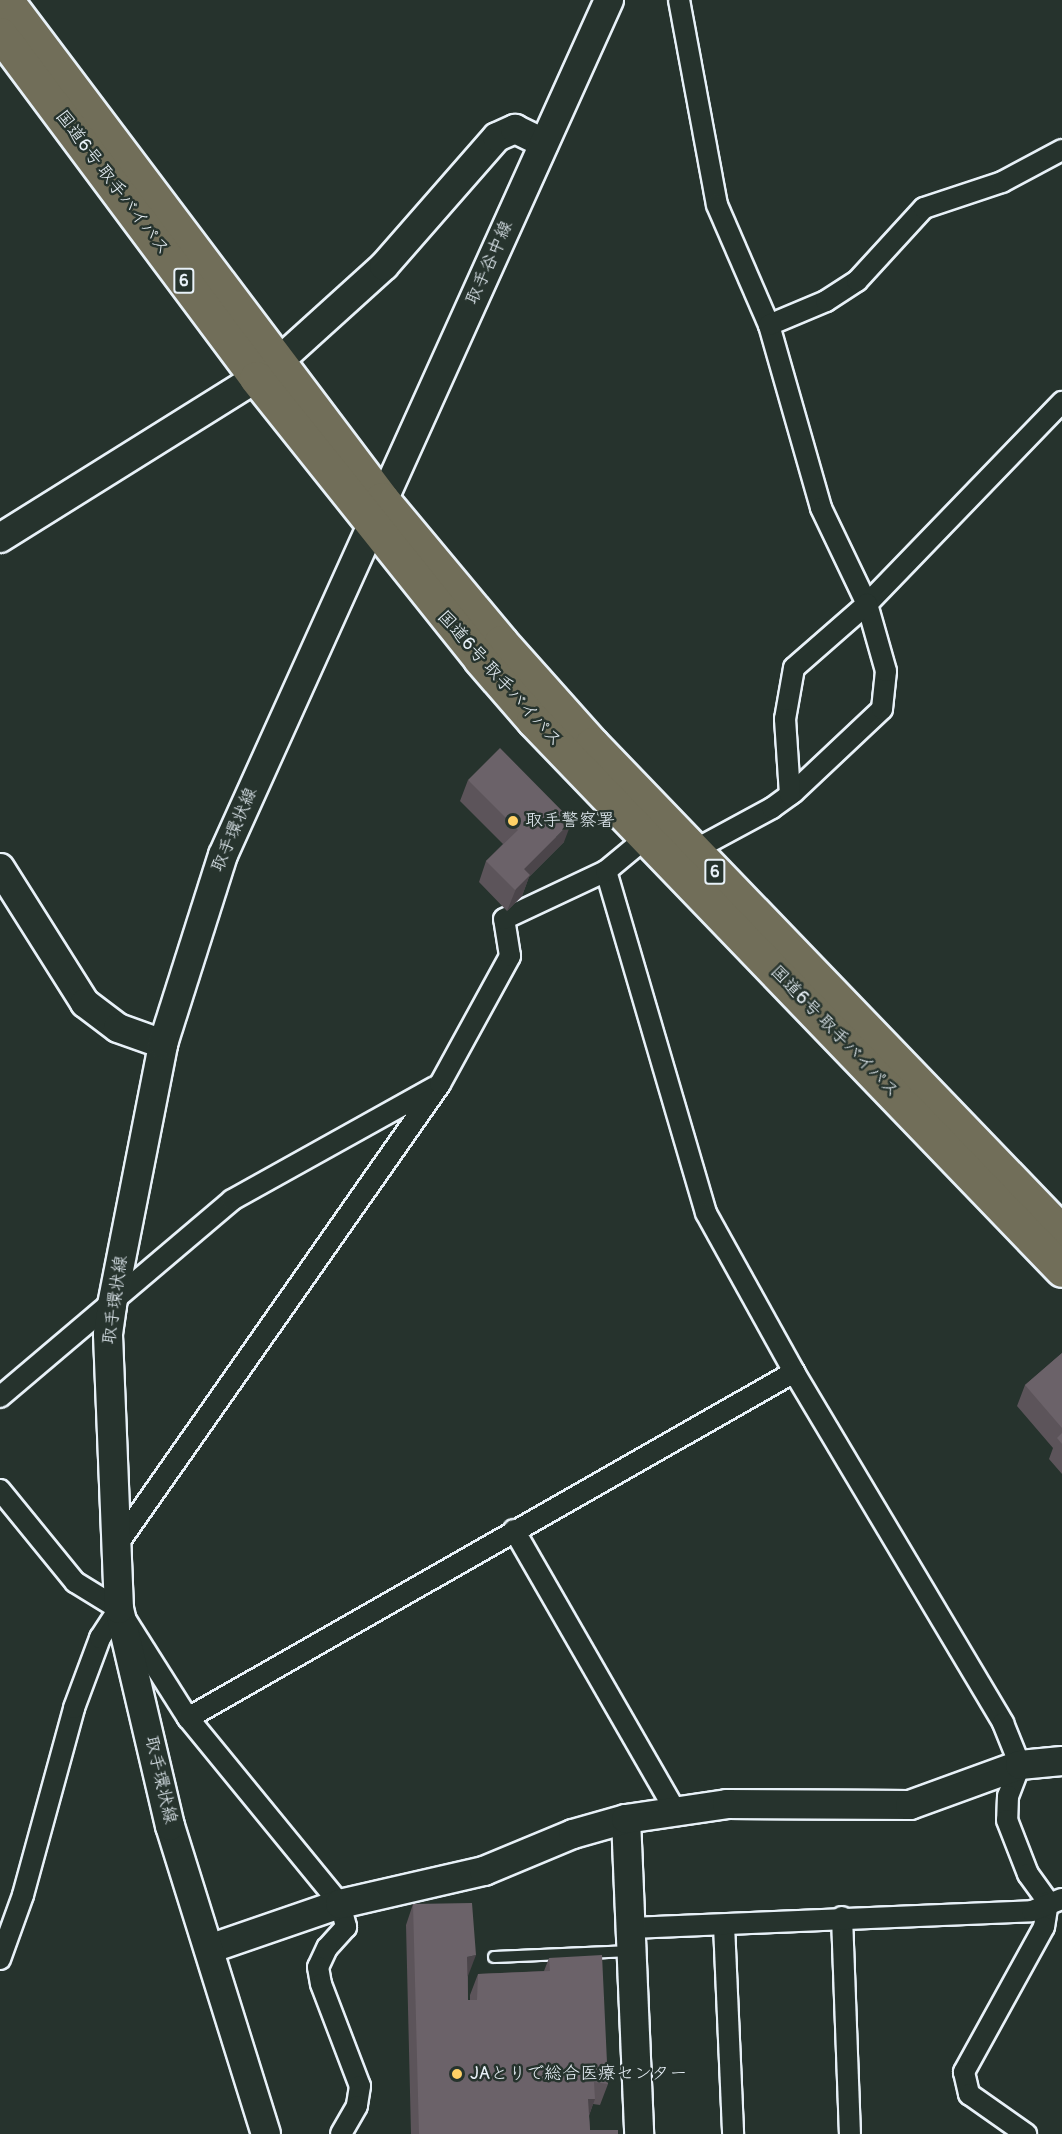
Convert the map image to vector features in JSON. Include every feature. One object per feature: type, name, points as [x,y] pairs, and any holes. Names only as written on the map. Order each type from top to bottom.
[{"type":"highway","name":"国道6号 取手バイパス","points":[[6,0],[267,370]]},
{"type":"highway","name":"国道6号 取手バイパス","points":[[0,34],[267,370],[376,512],[501,642],[647,837],[684,857],[1062,1270]]},
{"type":"highway","name":"国道6号 取手バイパス","points":[[620,803],[684,857],[1062,1232]]},
{"type":"street","name":"取手谷中線","points":[[376,512],[609,0]]},
{"type":"street","points":[[680,0],[717,205],[769,326],[820,508],[867,604],[886,671],[882,709],[790,795],[772,808],[684,857]]},
{"type":"street","points":[[0,538],[267,370],[384,266],[497,137],[515,129],[544,143]]},
{"type":"street","points":[[769,326],[826,301],[857,282],[924,208],[1002,182],[1062,150]]},
{"type":"street","points":[[790,795],[785,719],[794,668],[867,604],[1062,402]]},
{"type":"street","name":"取手環状線","points":[[266,2134],[170,1826],[119,1610],[108,1334],[163,1044],[223,855],[376,512]]},
{"type":"street","points":[[117,1545],[440,1084],[510,956],[504,919],[606,871],[647,837]]},
{"type":"street","points":[[0,868],[85,1003],[118,1028],[163,1044]]},
{"type":"street","points":[[606,871],[706,1213],[794,1372],[1003,1723],[1020,1765],[1008,1796],[1007,1820],[1028,1874],[1055,1901]]},
{"type":"street","points":[[0,1397],[112,1305],[232,1200],[440,1084]]},
{"type":"street","points":[[188,1718],[794,1372]]},
{"type":"street","points":[[0,1490],[75,1582],[119,1610],[188,1718],[340,1904],[346,1927],[327,1948],[318,1967],[321,1984],[360,2086],[357,2106],[341,2134]]},
{"type":"street","points":[[514,1530],[675,1810]]},
{"type":"street","points":[[0,1959],[23,1895],[74,1708],[100,1638],[119,1610]]},
{"type":"street","points":[[208,1949],[340,1904],[484,1871],[573,1834],[626,1819],[727,1804],[910,1805],[1020,1765],[1062,1761]]},
{"type":"street","points":[[626,1819],[639,2134]]},
{"type":"street","points":[[631,1940],[724,1925],[842,1917],[1032,1911],[1055,1901]]},
{"type":"street","points":[[1026,2134],[969,2094],[964,2072],[1033,1954],[1055,1901]]},
{"type":"street","points":[[842,1917],[850,2134]]},
{"type":"street","points":[[724,1925],[733,2134]]},
{"type":"lane","points":[[494,1958],[631,1940]]},
{"type":"building","points":[[500,748],[572,821],[524,869],[530,875],[515,890],[486,861],[518,830],[468,780]]},
{"type":"building","points":[[1062,1353],[1062,1428],[1025,1385]]},
{"type":"building","points":[[1062,1433],[1062,1444],[1057,1438]]},
{"type":"building","points":[[472,1903],[476,1955],[467,1957],[468,2000],[477,2000],[478,1974],[550,1971],[549,1958],[602,1955],[608,2084],[594,2082],[595,2099],[588,2099],[590,2130],[618,2130],[618,2134],[419,2134],[413,1904]]},
{"type":"place","name":"取手警察署","points":[[513,821]]},
{"type":"place","name":"JAとりで総合医療センター","points":[[457,2074]]}]
